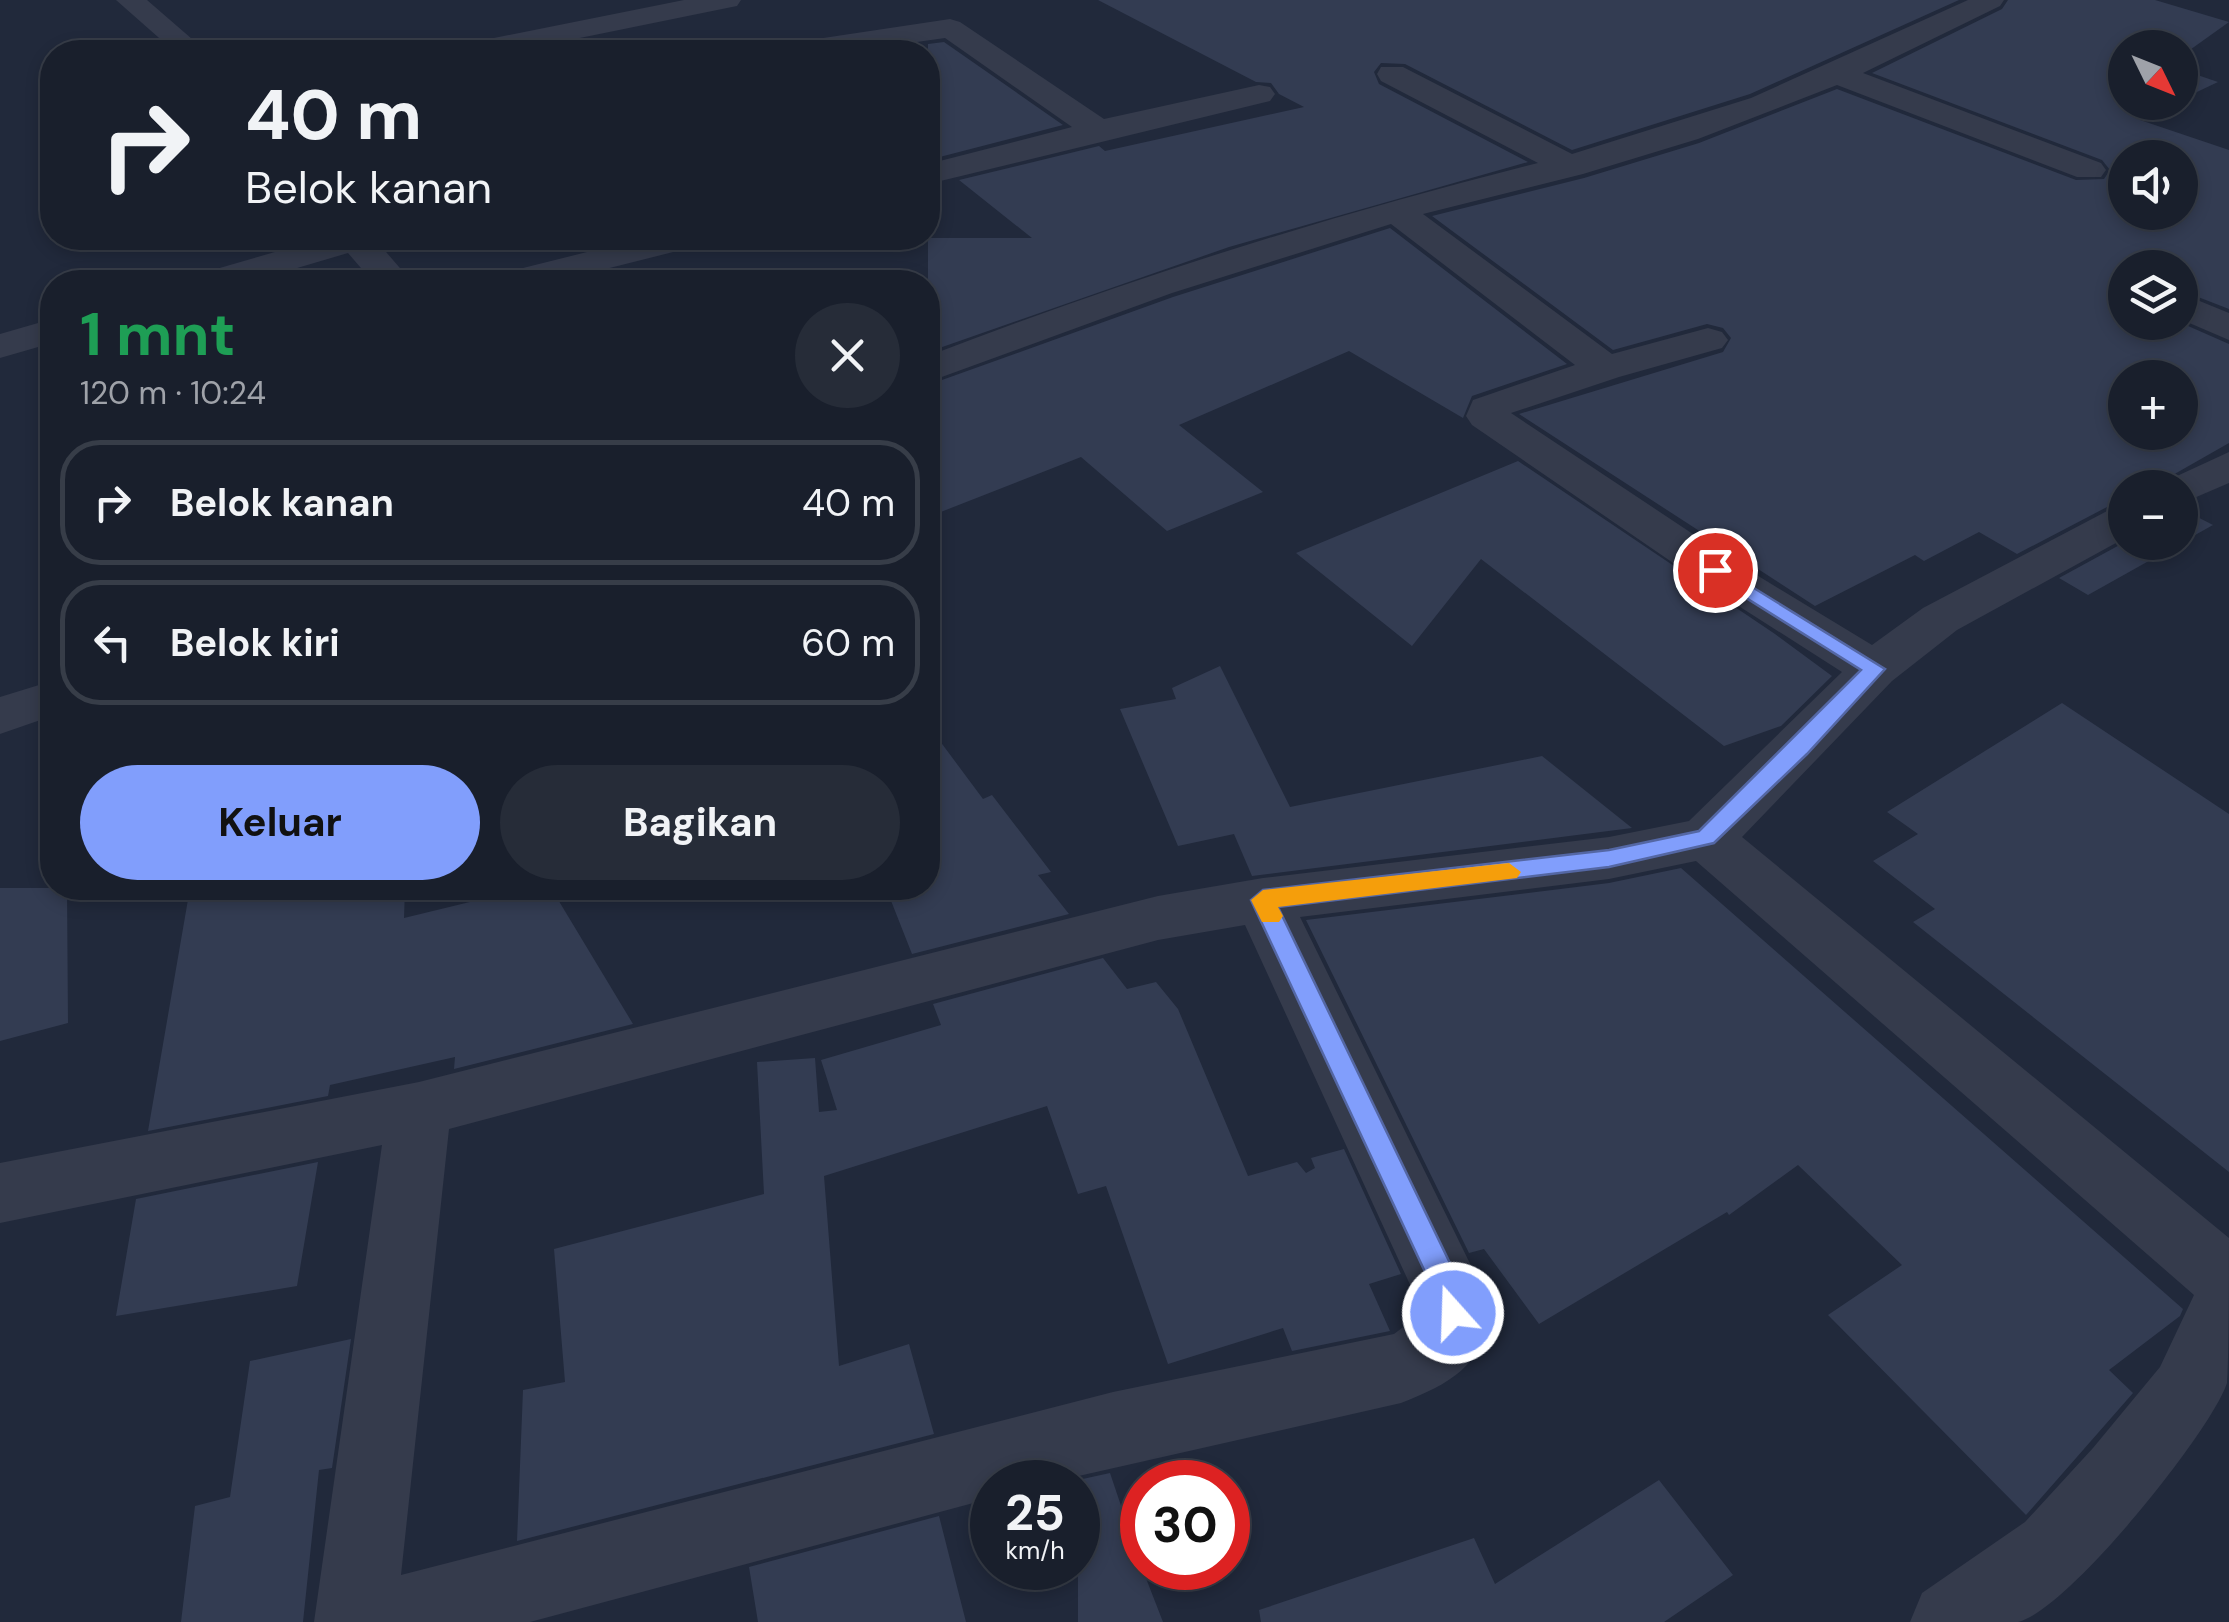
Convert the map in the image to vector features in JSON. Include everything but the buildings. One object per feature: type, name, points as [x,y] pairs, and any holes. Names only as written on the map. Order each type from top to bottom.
[{"type":"street","points":[[130,0],[178,40]]},
{"type":"street","points":[[529,40],[727,0]]},
{"type":"street","points":[[940,365],[1088,308],[1396,211],[1571,167],[1726,119],[1840,74],[1990,0]]},
{"type":"street","points":[[917,8],[1098,130]]},
{"type":"street","points":[[870,40],[950,28]]},
{"type":"street","points":[[1392,74],[1571,167]]},
{"type":"street","points":[[1840,74],[2090,170]]},
{"type":"street","points":[[940,171],[1259,94]]},
{"type":"street","points":[[1396,211],[1605,368]]},
{"type":"street","points":[[251,270],[317,250]]},
{"type":"street","points":[[366,250],[383,270]]},
{"type":"street","points":[[559,270],[637,250]]},
{"type":"street","points":[[2198,313],[2229,328]]},
{"type":"street","points":[[0,346],[40,334]]},
{"type":"street","points":[[1708,340],[1499,403],[1488,409],[1488,416],[1699,559],[1874,669]]},
{"type":"street","points":[[2198,481],[2229,465]]},
{"type":"street","points":[[0,1193],[420,1110],[1158,918],[1263,900],[1609,858],[1706,838],[1874,669],[1940,619],[2108,529]]},
{"type":"street","points":[[0,716],[40,702]]},
{"type":"street","points":[[1706,838],[2229,1280]]},
{"type":"street","points":[[377,1622],[1113,1429],[1402,1368],[1434,1353],[1448,1336],[1453,1313],[1447,1288],[1263,900]]},
{"type":"street","points":[[356,1622],[420,1110]]},
{"type":"street","points":[[1950,1622],[2052,1550],[2120,1475],[2186,1392],[2229,1299]]},
{"type":"slow traffic","points":[[1271,916],[1263,900],[1509,872]]},
{"type":"route","points":[[1453,1313],[1447,1288],[1263,900],[1609,858],[1706,838],[1874,669],[1715,570]]}]
